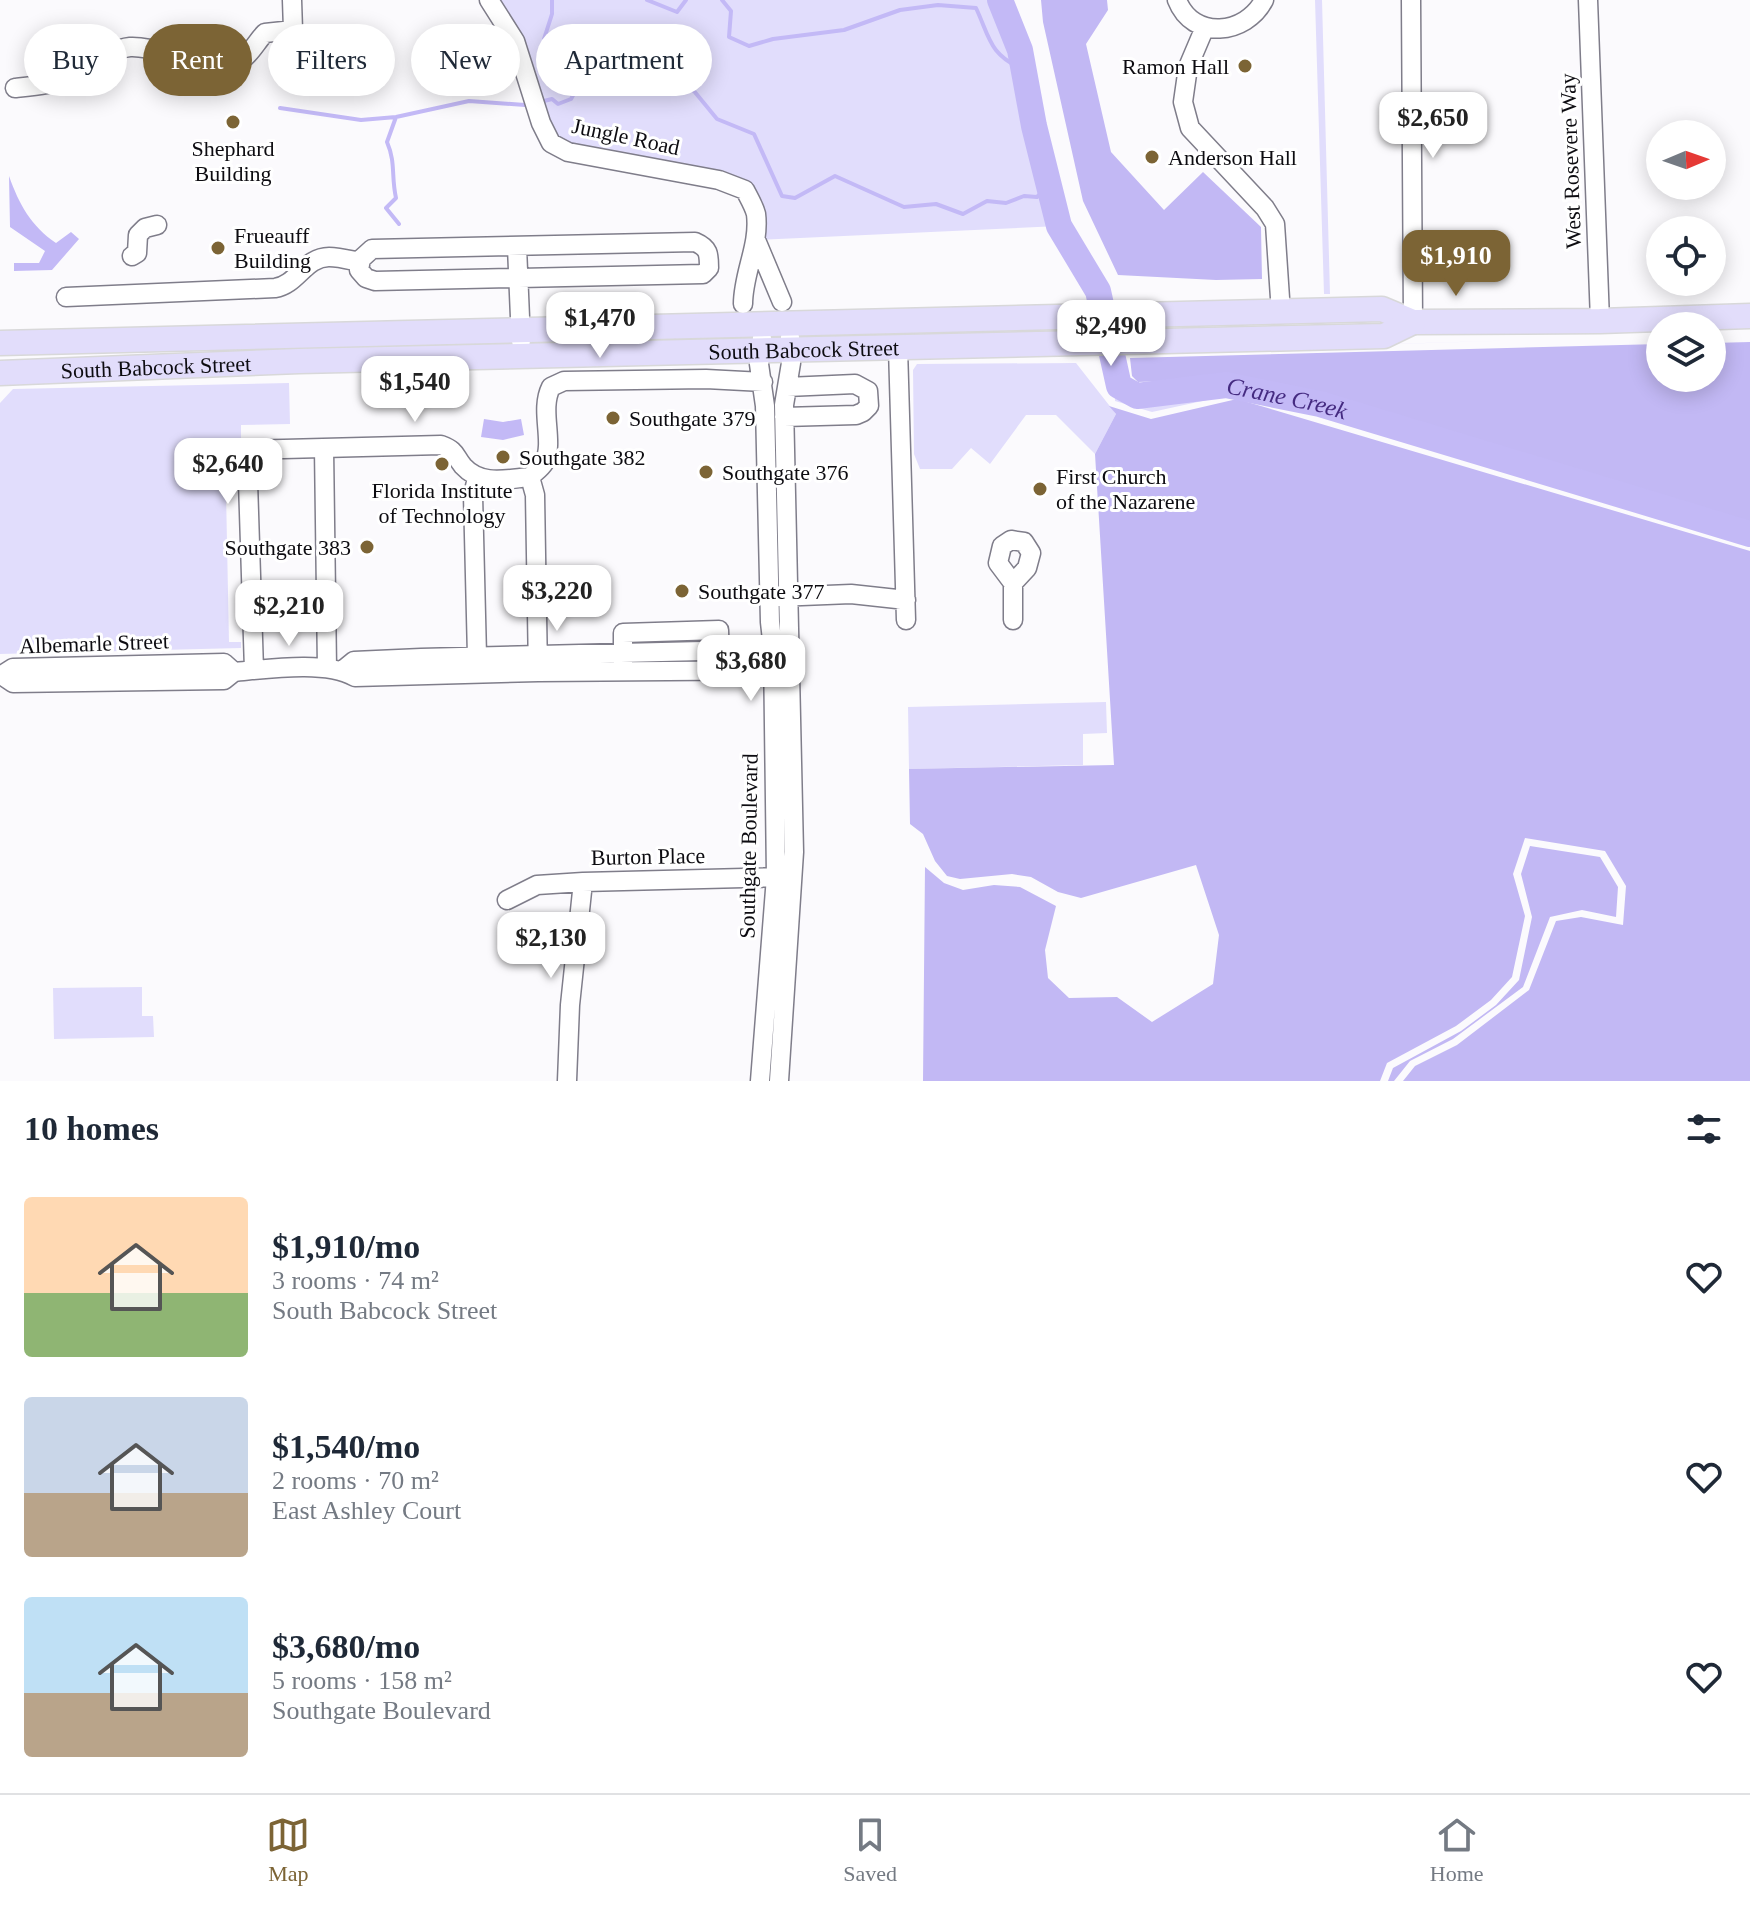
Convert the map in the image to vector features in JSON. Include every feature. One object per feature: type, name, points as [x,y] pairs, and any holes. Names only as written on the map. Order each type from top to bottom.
[{"type":"main road","name":"South Babcock Street","points":[[0,343],[761,324],[785,313],[1076,318],[1382,309],[1413,322],[1750,316]]},
{"type":"main road","name":"South Babcock Street","points":[[0,373],[299,361],[1384,336],[1413,322]]},
{"type":"street","points":[[15,88],[72,77],[128,47],[210,61],[244,59],[265,33],[293,30],[292,0]]},
{"type":"street","name":"Jungle Road","points":[[489,0],[515,41],[541,123],[551,143],[568,152],[719,180],[745,190],[756,212],[756,240]]},
{"type":"street","points":[[1177,0],[1190,19],[1219,30],[1248,21],[1264,0]]},
{"type":"street","points":[[1411,0],[1413,322]]},
{"type":"street","name":"West Rosevere Way","points":[[1588,0],[1600,321]]},
{"type":"street","points":[[1205,27],[1188,67],[1183,102],[1190,128],[1265,208],[1275,224],[1281,313]]},
{"type":"street","points":[[132,256],[137,253],[138,235],[145,228],[157,225]]},
{"type":"street","points":[[743,304],[745,274],[756,240]]},
{"type":"street","name":"Southgate Boulevard","points":[[756,240],[785,313],[791,350],[784,417],[779,597]]},
{"type":"street","points":[[695,242],[705,246],[709,252],[709,268],[703,274],[375,281],[366,278],[359,270],[365,253],[372,249],[517,247],[695,242]]},
{"type":"street","points":[[517,247],[521,356]]},
{"type":"street","points":[[66,297],[275,288],[290,283],[313,261],[327,257],[360,262]]},
{"type":"street","name":"Southgate Boulevard","points":[[761,324],[759,364],[763,382],[781,649],[785,877],[779,1081]]},
{"type":"street","points":[[898,348],[906,620]]},
{"type":"street","points":[[254,670],[247,450],[441,445],[453,449],[462,465],[477,478],[530,477],[544,464],[547,448],[545,398],[551,387],[564,381],[706,379],[763,382]]},
{"type":"street","points":[[784,417],[856,415],[869,406],[868,391],[855,384],[787,387]]},
{"type":"street","points":[[324,448],[335,669]]},
{"type":"street","points":[[530,477],[535,495],[538,663]]},
{"type":"street","points":[[477,478],[473,495],[482,662]]},
{"type":"street","points":[[1013,583],[1013,620]]},
{"type":"street","points":[[779,597],[851,594],[906,600]]},
{"type":"street","name":"Albemarle Street","points":[[623,662],[720,651],[781,649]]},
{"type":"street","points":[[720,651],[720,670]]},
{"type":"street","name":"Albemarle Street","points":[[2,676],[13,668],[224,663],[234,672],[335,669],[354,661],[408,667],[482,662],[623,662],[720,670],[781,670]]},
{"type":"street","name":"Southgate Boulevard","points":[[760,1081],[785,877]]},
{"type":"street","name":"Burton Place","points":[[507,900],[537,885],[785,877]]},
{"type":"street","points":[[567,1081],[570,1005],[583,882]]},
{"type":"shaded area","points":[[499,0],[1000,0],[1020,50],[1034,126],[1059,226],[756,240],[745,190],[551,143],[520,58],[520,24],[508,24]]},
{"type":"shaded area","points":[[1041,0],[1107,0],[1108,10],[1086,44],[1111,152],[1164,210],[1203,172],[1261,227],[1262,279],[1118,275],[1083,201],[1043,22]]},
{"type":"shaded area","points":[[1315,0],[1322,0],[1330,294],[1324,294]]},
{"type":"shaded area","points":[[9,176],[27,214],[47,236],[56,243],[71,232],[79,239],[52,270],[14,271],[14,263],[39,263],[45,251],[10,227]]},
{"type":"shaded area","points":[[1646,336],[1130,352],[1123,357],[1125,378],[1136,388],[1229,384],[1239,389],[1333,406],[1750,533],[1750,544],[1239,393],[1152,412],[1115,401],[1113,352]]},
{"type":"shaded area","points":[[1750,342],[1750,526],[1335,400],[1241,383],[1231,378],[1138,382],[1132,376],[1130,358],[1646,344],[1646,392],[1726,392],[1726,343]]},
{"type":"shaded area","points":[[1076,363],[1116,414],[1095,454],[1056,415],[1026,415],[990,464],[971,448],[952,469],[920,469],[914,454],[913,370],[917,364]]},
{"type":"shaded area","points":[[289,383],[290,424],[241,425],[241,441],[225,442],[229,642],[241,642],[241,648],[0,654],[0,403],[13,389]]},
{"type":"shaded area","points":[[1237,399],[1750,551],[1750,1081],[1403,1081],[1415,1066],[1457,1045],[1529,990],[1556,921],[1581,917],[1623,925],[1626,886],[1605,851],[1525,838],[1513,874],[1525,916],[1512,977],[1491,1000],[1456,1026],[1387,1063],[1380,1081],[923,1081],[925,867],[944,883],[963,890],[994,885],[1020,887],[1056,906],[1045,950],[1048,978],[1069,998],[1117,997],[1152,1022],[1213,984],[1219,935],[1196,865],[1081,898],[1058,892],[1031,877],[1012,874],[960,879],[947,876],[935,861],[923,834],[910,824],[909,769],[1114,765],[1095,454],[1116,414],[1109,406],[1151,419]]},
{"type":"shaded area","points":[[484,419],[503,422],[521,419],[524,435],[503,440],[481,437]]},
{"type":"shaded area","points":[[1106,702],[1107,733],[1083,734],[1083,765],[909,769],[908,707]]},
{"type":"shaded area","points":[[1530,846],[1600,857],[1618,887],[1616,917],[1582,910],[1550,917],[1523,987],[1453,1039],[1410,1061],[1394,1081],[1388,1081],[1393,1068],[1461,1031],[1496,1005],[1519,980],[1532,917],[1521,874]]},
{"type":"shaded area","points":[[142,987],[142,1016],[153,1016],[154,1037],[54,1039],[53,988]]},
{"type":"waterway","points":[[549,24],[552,0]]},
{"type":"waterway","points":[[647,0],[677,12],[686,0]]},
{"type":"waterway","points":[[722,0],[731,11],[729,37],[749,46],[773,39],[844,30],[900,10],[938,5],[976,8],[997,51],[1022,69]]},
{"type":"waterway","name":"Crane Creek","points":[[1000,0],[1020,50],[1034,126],[1059,226],[1098,291],[1119,386],[1137,396],[1226,385],[1320,404],[1750,534]]},
{"type":"waterway","points":[[540,102],[552,99],[558,104],[571,99],[577,88],[598,75],[623,79],[666,71],[694,91],[717,119],[754,134],[782,196],[795,198],[835,176],[904,207],[936,204],[963,214],[987,201],[1006,203],[1024,196],[1037,197],[1048,186]]},
{"type":"waterway","points":[[280,108],[361,120],[396,117],[469,101],[525,105]]},
{"type":"waterway","points":[[396,117],[387,142],[392,157],[396,198],[386,208],[399,224]]},
{"type":"place","name":"Ramon Hall","points":[[1245,66]]},
{"type":"place","name":"Shephard Building","points":[[233,122]]},
{"type":"place","name":"Anderson Hall","points":[[1152,157]]},
{"type":"place","name":"Frueauff Building","points":[[218,248]]},
{"type":"place","name":"Southgate 379","points":[[613,418]]},
{"type":"place","name":"Southgate 382","points":[[503,457]]},
{"type":"place","name":"Florida Institute of Technology","points":[[442,464]]},
{"type":"place","name":"Southgate 376","points":[[706,472]]},
{"type":"place","name":"First Church of the Nazarene","points":[[1040,489]]},
{"type":"place","name":"Southgate 383","points":[[367,547]]},
{"type":"place","name":"Southgate 377","points":[[682,591]]}]
